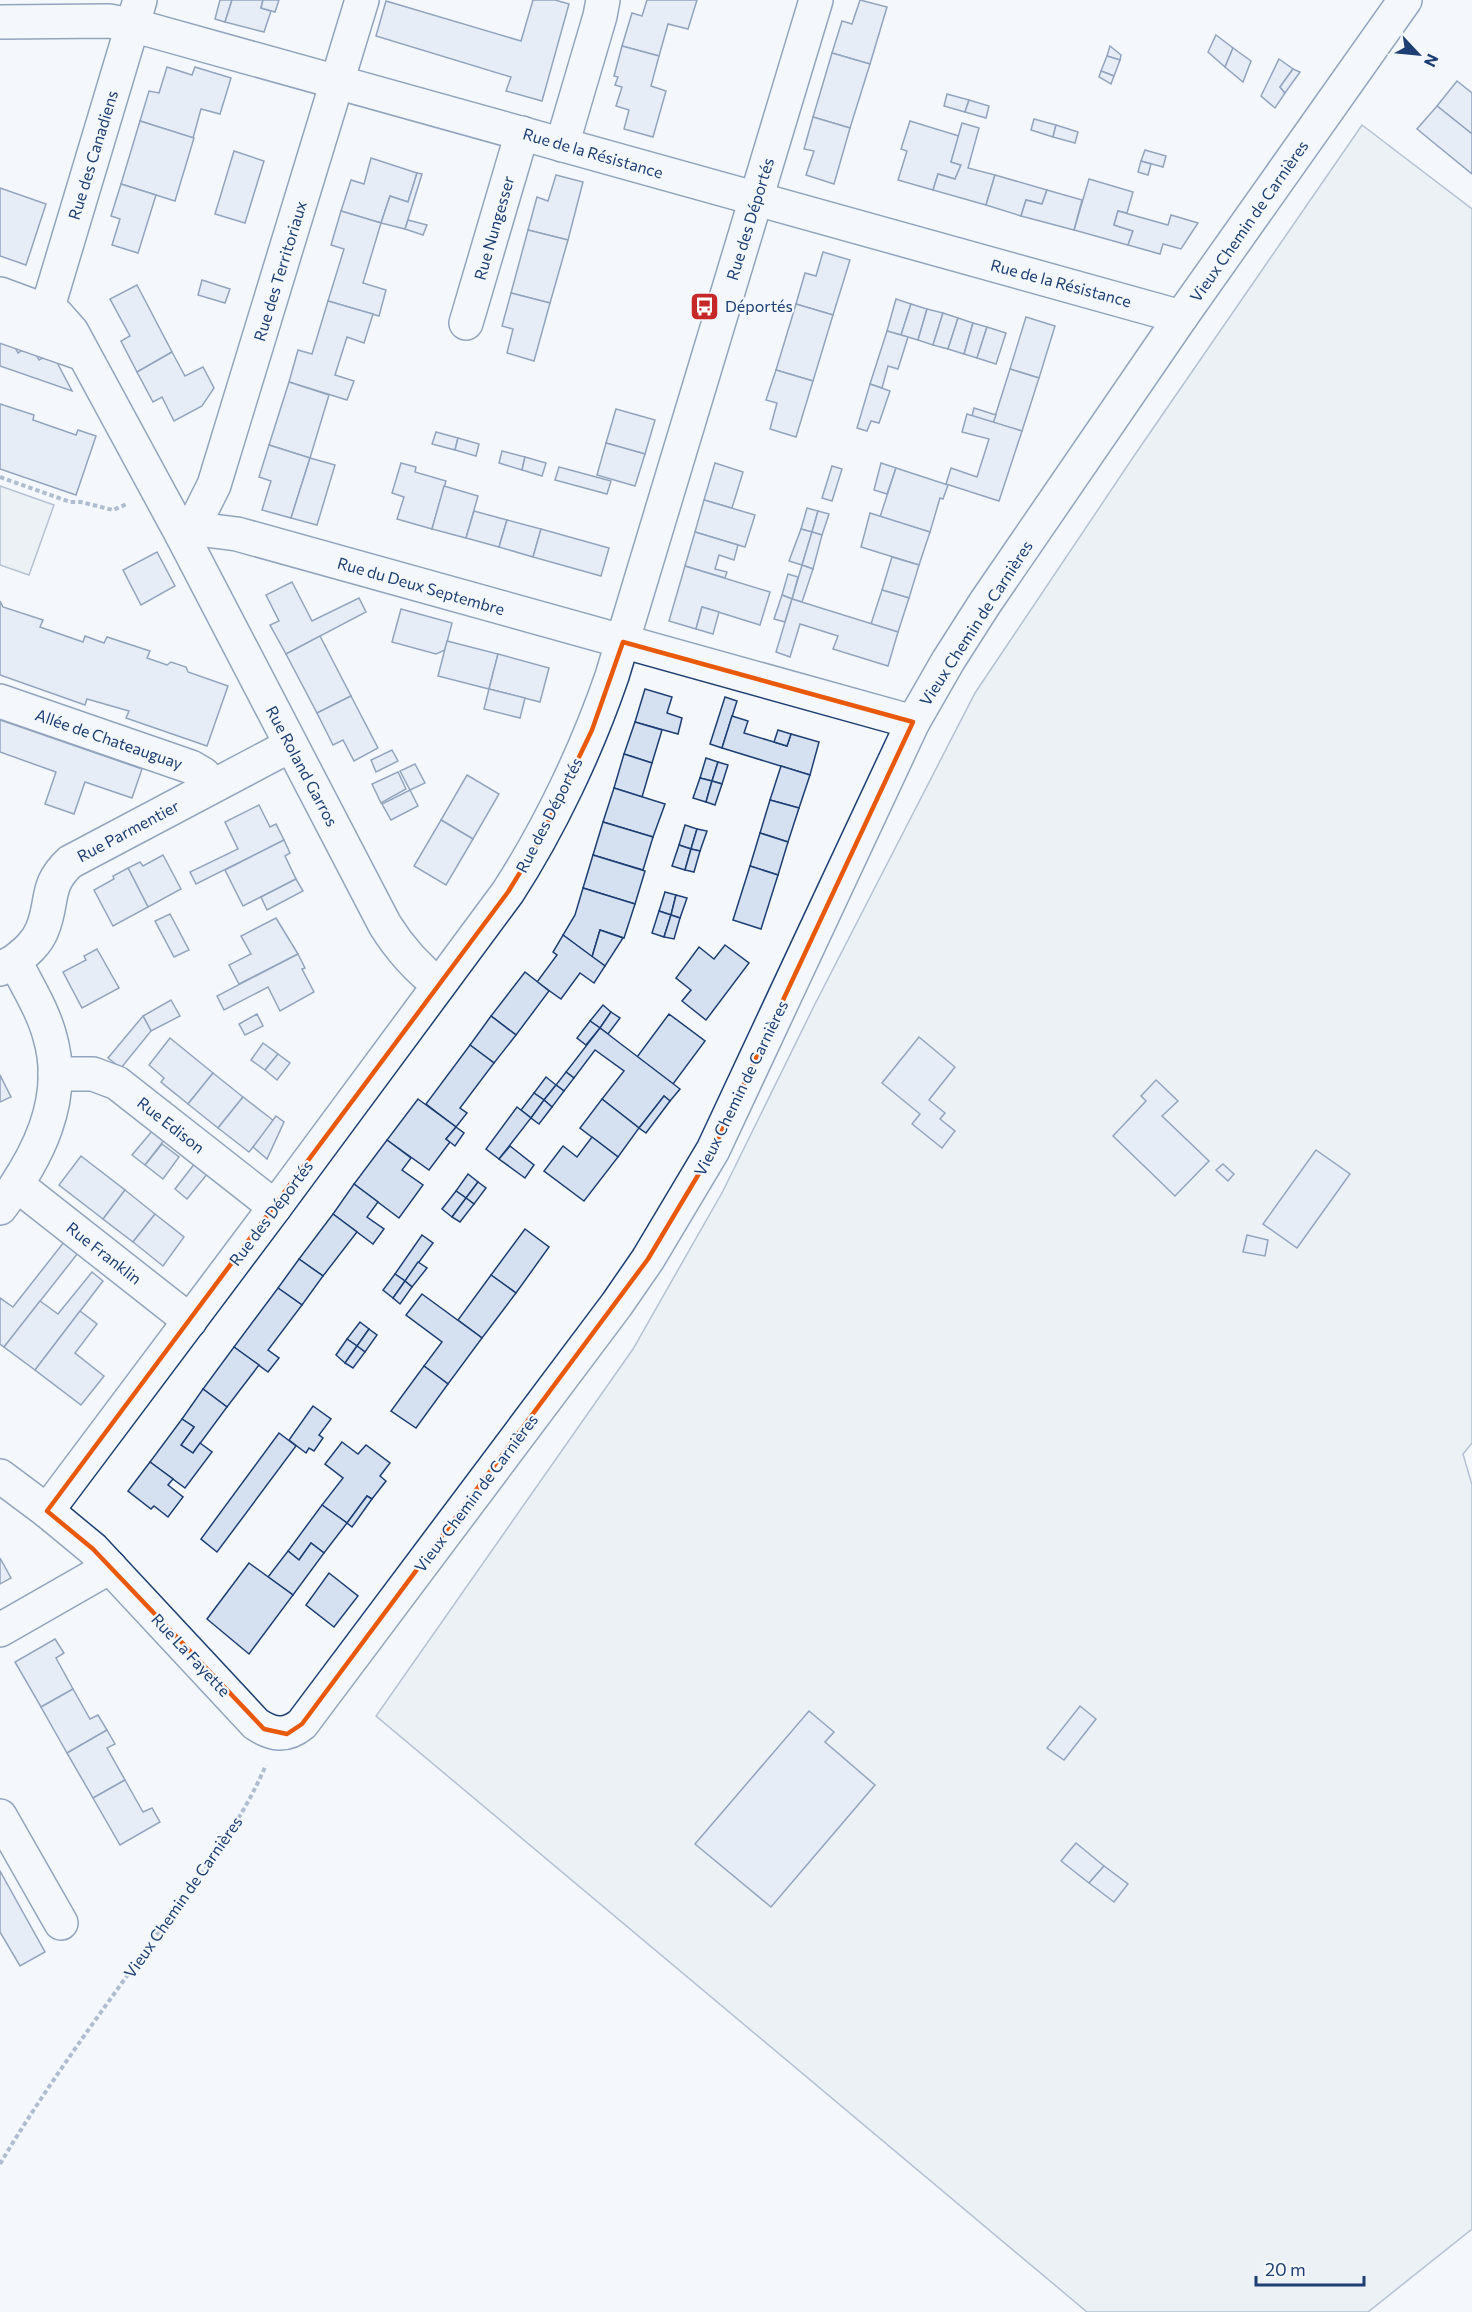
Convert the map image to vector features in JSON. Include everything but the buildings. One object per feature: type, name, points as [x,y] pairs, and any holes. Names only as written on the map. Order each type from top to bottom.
[{"type":"street","name":"Rue des Territoriaux","points":[[182,534],[199,515],[214,485],[362,0]]},
{"type":"street","points":[[562,144],[603,0]]},
{"type":"street","name":"Rue des Déportés","points":[[47,1511],[508,892],[538,843],[592,730],[623,642],[816,0]]},
{"type":"street","name":"Vieux Chemin de Carnières","points":[[280,1734],[294,1731],[308,1716],[603,1323],[648,1259],[713,1150],[913,722],[963,636],[1181,316],[1405,0]]},
{"type":"street","name":"Rue de la Résistance","points":[[0,22],[109,21],[136,13],[338,82],[756,200],[1181,316]]},
{"type":"street","name":"Rue des Canadiens","points":[[46,310],[136,13]]},
{"type":"street","name":"Rue Nungesser","points":[[466,323],[522,133]]},
{"type":"street","points":[[0,294],[46,310],[64,323],[182,534]]},
{"type":"street","points":[[0,325],[83,354]]},
{"type":"street","name":"Rue du Deux Septembre","points":[[182,534],[206,530],[237,534],[913,722]]},
{"type":"street","name":"Rue Roland Garros","points":[[182,534],[385,925],[399,947],[439,985]]},
{"type":"street","name":"Allée de Chateauguay","points":[[0,701],[191,767],[203,774],[214,785]]},
{"type":"street","name":"Rue Parmentier","points":[[7,965],[28,951],[40,935],[54,881],[70,862],[291,745]]},
{"type":"street","points":[[7,965],[44,1019],[51,1038],[55,1074],[50,1113],[37,1152],[9,1197]]},
{"type":"street","name":"Rue Edison","points":[[55,1074],[93,1074],[117,1083],[275,1207]]},
{"type":"street","name":"Rue Franklin","points":[[9,1197],[190,1321]]},
{"type":"street","name":"Rue La Fayette","points":[[0,1476],[87,1544],[247,1716],[264,1729],[280,1734]]},
{"type":"street","points":[[0,1630],[110,1567]]},
{"type":"street","points":[[0,1816],[61,1923]]},
{"type":"path","points":[[0,477],[70,502],[81,502],[113,510],[135,500],[150,477]]},
{"type":"path","name":"Vieux Chemin de Carnières","points":[[0,2164],[75,2049],[218,1851],[247,1803],[280,1734]]},
{"type":"highlighted area","points":[[623,642],[913,722],[713,1150],[648,1259],[302,1724],[287,1734],[264,1729],[93,1549],[47,1511],[508,892],[538,843],[592,730]]},
{"type":"shaded area","points":[[1362,125],[1472,209],[1472,1443],[1463,1454],[1472,1485],[1472,2229],[1368,2312],[1087,2312],[376,1716],[633,1349],[723,1191],[815,1004],[975,693],[1136,453]]},
{"type":"shaded area","points":[[0,486],[54,505],[29,575],[0,565]]},
{"type":"place","name":"Déportés","points":[[704,306]]}]
